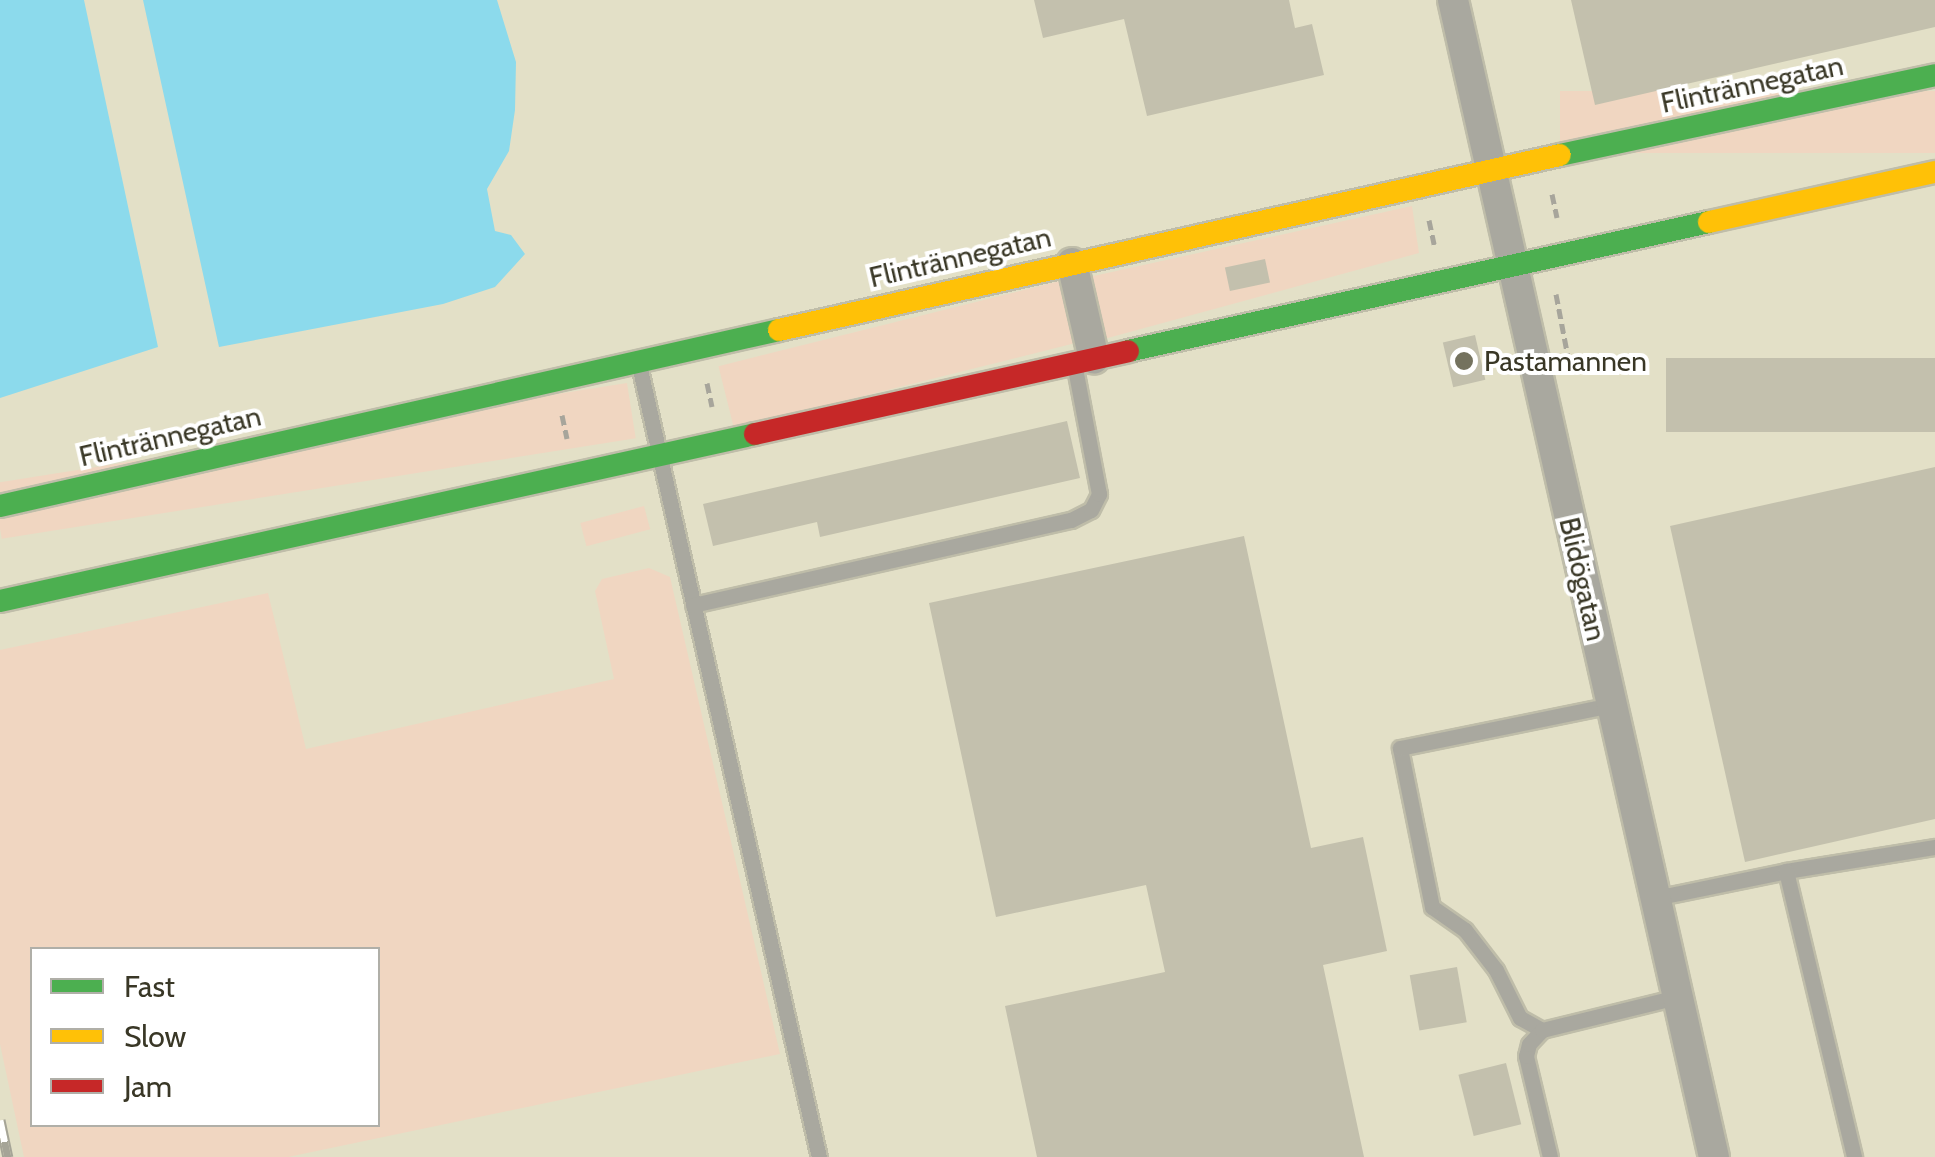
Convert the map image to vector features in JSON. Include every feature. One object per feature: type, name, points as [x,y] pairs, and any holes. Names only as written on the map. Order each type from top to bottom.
[{"type":"street","name":"Blidögatan","points":[[1453,0],[1509,264],[1714,1157]]},
{"type":"street","name":"Flintrännegatan","points":[[0,506],[1072,263],[1935,75]]},
{"type":"street","points":[[0,601],[1935,172]]},
{"type":"street","points":[[1072,263],[1084,361]]},
{"type":"lane","points":[[638,361],[819,1157]]},
{"type":"lane","points":[[693,605],[1070,520],[1091,510],[1099,494],[1084,361]]},
{"type":"lane","points":[[1611,704],[1400,748],[1432,907],[1465,930],[1496,970],[1520,1018],[1542,1030],[1677,997]]},
{"type":"lane","points":[[1655,898],[1935,846]]},
{"type":"lane","points":[[1786,871],[1854,1157]]},
{"type":"lane","points":[[1542,1030],[1526,1056],[1550,1157]]},
{"type":"path","points":[[1422,187],[1442,280]]},
{"type":"path","points":[[698,347],[721,442]]},
{"type":"path","points":[[554,380],[576,474]]},
{"type":"shaded area","points":[[1560,91],[1935,91],[1935,153],[1560,153]]},
{"type":"shaded area","points":[[1412,206],[1419,253],[1104,339],[1089,277]]},
{"type":"shaded area","points":[[1060,281],[1075,343],[734,428],[718,366]]},
{"type":"shaded area","points":[[627,383],[636,438],[2,539],[0,482]]},
{"type":"shaded area","points":[[644,506],[650,529],[586,546],[580,523]]},
{"type":"shaded area","points":[[649,568],[670,577],[780,1054],[288,1157],[24,1157],[0,1044],[0,650],[268,593],[306,749],[614,679],[595,591],[602,579]]},
{"type":"water","points":[[0,0],[84,0],[158,347],[0,398]]},
{"type":"water","points":[[143,0],[497,0],[516,62],[515,110],[509,151],[487,189],[495,231],[511,235],[525,254],[495,287],[443,304],[219,347]]},
{"type":"building","points":[[1034,0],[1289,0],[1295,28],[1312,24],[1324,75],[1147,116],[1124,19],[1043,38]]},
{"type":"building","points":[[1571,0],[1935,0],[1935,27],[1595,105]]},
{"type":"building","points":[[1265,259],[1270,282],[1230,291],[1225,268]]},
{"type":"building","name":"Pastamannen","points":[[1475,335],[1485,380],[1453,387],[1443,342]]},
{"type":"building","points":[[1666,358],[1935,358],[1935,432],[1666,432]]},
{"type":"building","points":[[1067,421],[1080,478],[820,537],[817,522],[713,546],[703,504]]},
{"type":"building","points":[[1935,467],[1935,819],[1745,862],[1670,526]]},
{"type":"building","points":[[1244,536],[1311,848],[1363,837],[1387,951],[1323,965],[1364,1157],[1037,1157],[1005,1006],[1165,972],[1146,885],[996,917],[929,603]]},
{"type":"building","points":[[1457,967],[1467,1022],[1419,1030],[1410,975]]},
{"type":"building","points":[[1506,1063],[1521,1124],[1474,1136],[1458,1075]]},
{"type":"railway","points":[[0,1120],[8,1157]]},
{"type":"traffic: fast","points":[[1560,155],[1935,75]]},
{"type":"traffic: fast","points":[[1128,351],[1709,222]]},
{"type":"traffic: fast","points":[[0,506],[779,330]]},
{"type":"traffic: fast","points":[[0,601],[755,434]]},
{"type":"traffic: slow","points":[[779,330],[1560,155]]},
{"type":"traffic: slow","points":[[1709,222],[1935,172]]},
{"type":"traffic: jam","points":[[755,434],[1128,351]]},
{"type":"place","name":"Pastamannen","points":[[1464,361]]}]
